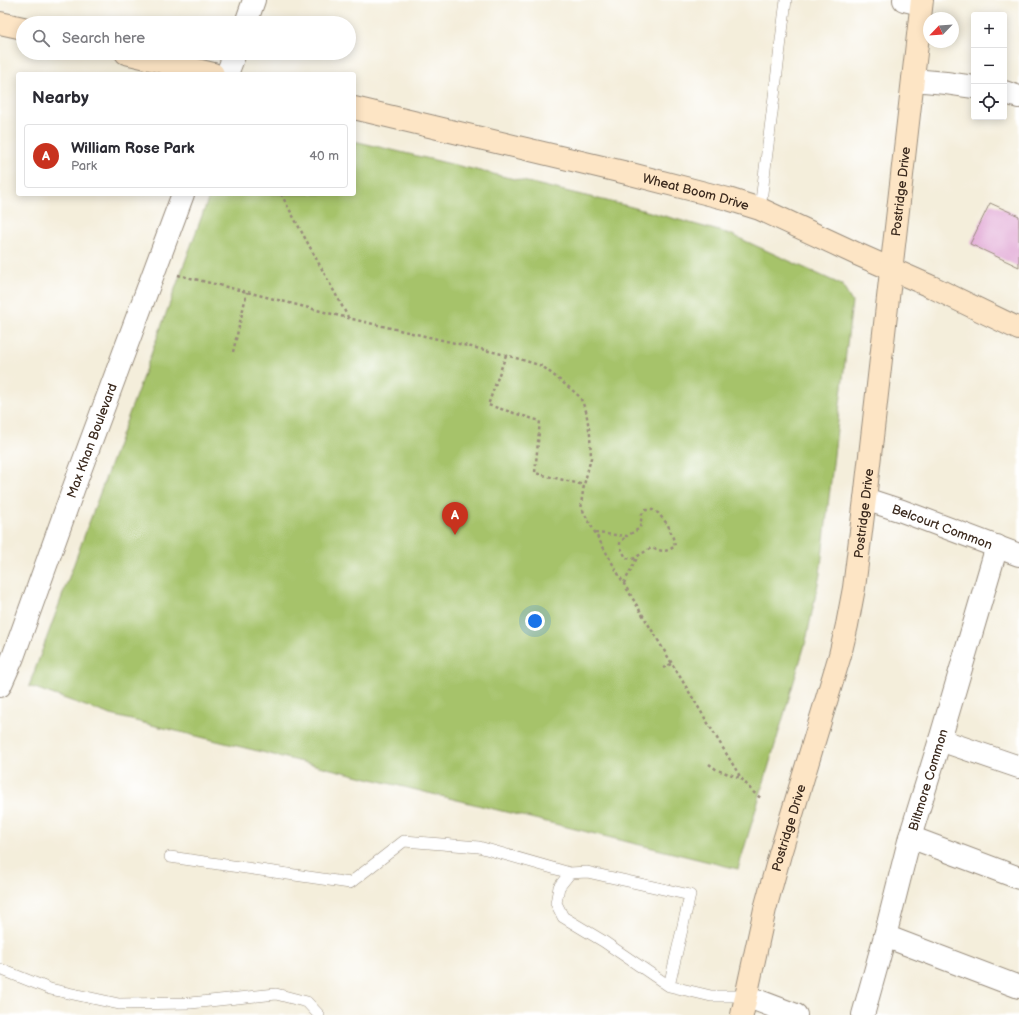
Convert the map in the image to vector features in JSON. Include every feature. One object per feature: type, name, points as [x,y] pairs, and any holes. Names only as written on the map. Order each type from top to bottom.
[{"type":"street","points":[[248,16],[254,0]]},
{"type":"street","name":"Postridge Drive","points":[[744,1006],[767,902],[840,655],[854,588],[913,80],[916,1]]},
{"type":"street","points":[[0,23],[16,26]]},
{"type":"street","points":[[155,60],[205,72]]},
{"type":"street","points":[[228,72],[232,60]]},
{"type":"street","points":[[913,80],[971,87]]},
{"type":"street","points":[[1007,93],[1019,97]]},
{"type":"street","name":"Wheat Boom Drive","points":[[356,108],[641,177],[728,199],[760,209],[932,287],[1019,329]]},
{"type":"street","name":"Max Khan Boulevard","points":[[0,686],[16,650],[78,476],[182,196]]},
{"type":"street","name":"Belcourt Common","points":[[865,500],[902,511],[1019,555]]},
{"type":"street","name":"Biltmore Common","points":[[863,1015],[910,837],[997,546]]},
{"type":"street","points":[[940,740],[1019,767]]},
{"type":"street","points":[[910,837],[1019,878]]},
{"type":"street","points":[[885,936],[1019,987]]},
{"type":"street","points":[[744,1006],[796,1015]]},
{"type":"lane","points":[[760,209],[786,0]]},
{"type":"lane","points":[[170,857],[350,884],[404,841],[479,847],[570,873],[588,872],[690,895],[669,986]]},
{"type":"lane","points":[[570,873],[559,887],[556,903],[563,917],[603,941],[669,986],[744,1006]]},
{"type":"lane","points":[[0,969],[50,988],[119,1004],[191,1003],[276,994],[307,1002],[319,1015]]},
{"type":"path","points":[[283,196],[348,318]]},
{"type":"path","points":[[178,275],[348,318],[506,355],[542,366],[580,396],[586,411],[590,435],[591,458],[581,504],[584,514],[624,584],[741,778],[753,792],[762,799]]},
{"type":"path","points":[[233,352],[248,292]]},
{"type":"path","points":[[506,355],[488,404],[540,421],[535,473],[584,485]]},
{"type":"path","points":[[646,510],[653,510],[658,513],[668,525],[674,538],[674,546],[669,550],[661,551],[651,548],[633,559],[626,558],[620,546],[620,542],[627,536],[640,528],[642,514],[646,510]]},
{"type":"path","points":[[594,533],[627,536]]},
{"type":"path","points":[[624,584],[639,555]]},
{"type":"path","points":[[663,668],[672,664]]},
{"type":"path","points":[[709,764],[717,770],[741,778]]},
{"type":"green space","points":[[356,141],[628,206],[730,234],[842,285],[852,302],[820,574],[806,641],[738,869],[111,715],[29,686],[209,196],[356,196]]},
{"type":"building","points":[[990,203],[1019,216],[1019,267],[970,244]]},
{"type":"place","name":"William Rose Park","points":[[455,535]]}]
